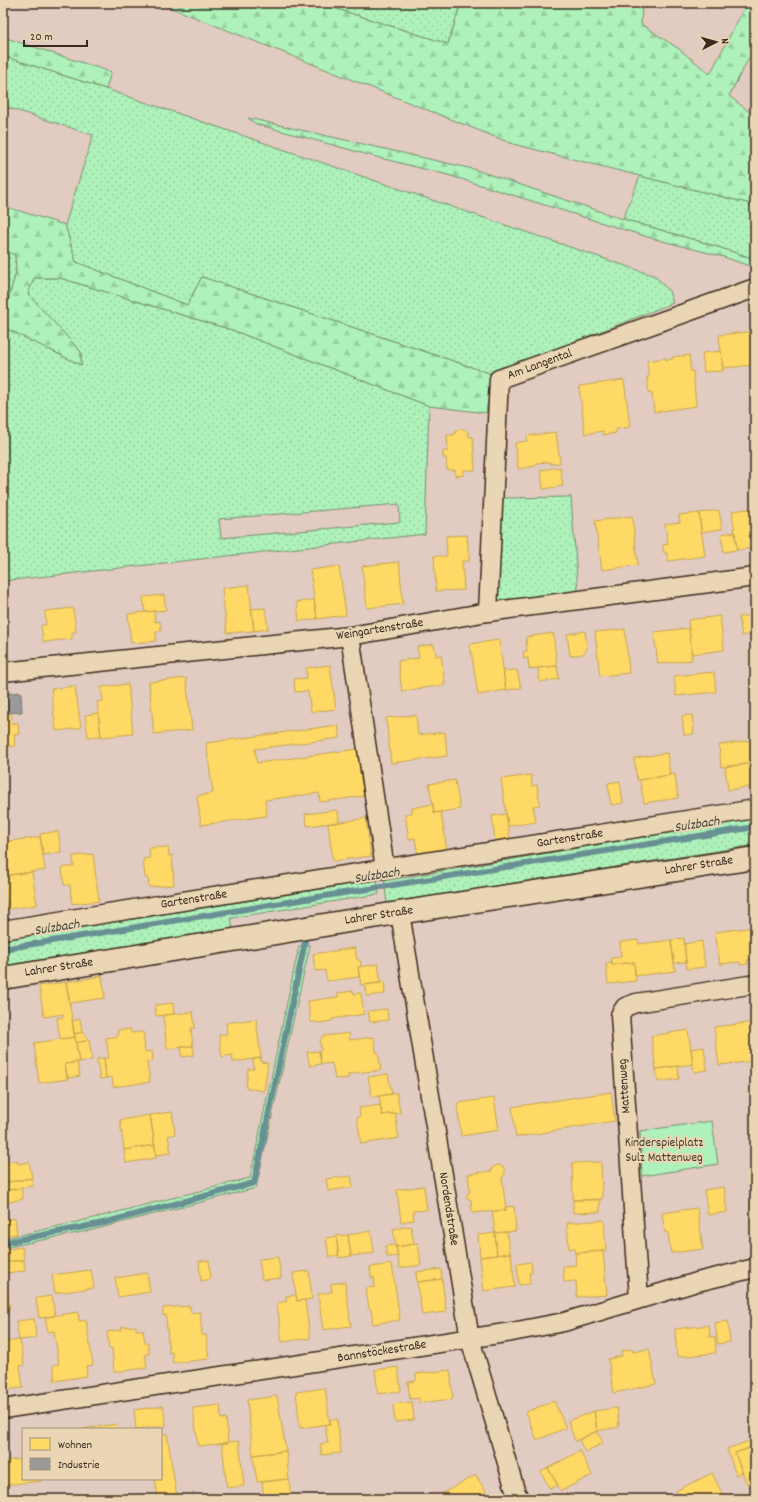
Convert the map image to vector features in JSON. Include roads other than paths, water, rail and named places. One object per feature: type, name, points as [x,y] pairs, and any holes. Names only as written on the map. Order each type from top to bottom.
[{"type":"street","name":"Am Langental","points":[[488,612],[499,379],[755,288]]},
{"type":"street","name":"Weingartenstraße","points":[[3,672],[350,636],[488,612],[755,577]]},
{"type":"street","points":[[350,636],[385,869]]},
{"type":"street","name":"Gartenstraße","points":[[3,930],[755,809]]},
{"type":"street","name":"Lahrer Straße","points":[[3,978],[400,912],[755,858]]},
{"type":"street","name":"Nordendstraße","points":[[400,912],[470,1339],[516,1493],[520,1499]]},
{"type":"street","name":"Mattenweg","points":[[639,1299],[620,1015],[625,1007],[636,1003],[755,984]]},
{"type":"street","name":"Bannstöckestraße","points":[[3,1409],[470,1339],[564,1322],[697,1282],[755,1268]]},
{"type":"waterway","name":"Sulzbach","points":[[3,949],[755,827]]},
{"type":"waterway","points":[[3,1243],[103,1223],[254,1183],[305,942]]},
{"type":"park label","name":"Kinderspielplatz Sulz Mattenweg","points":[[664,1150]]}]
